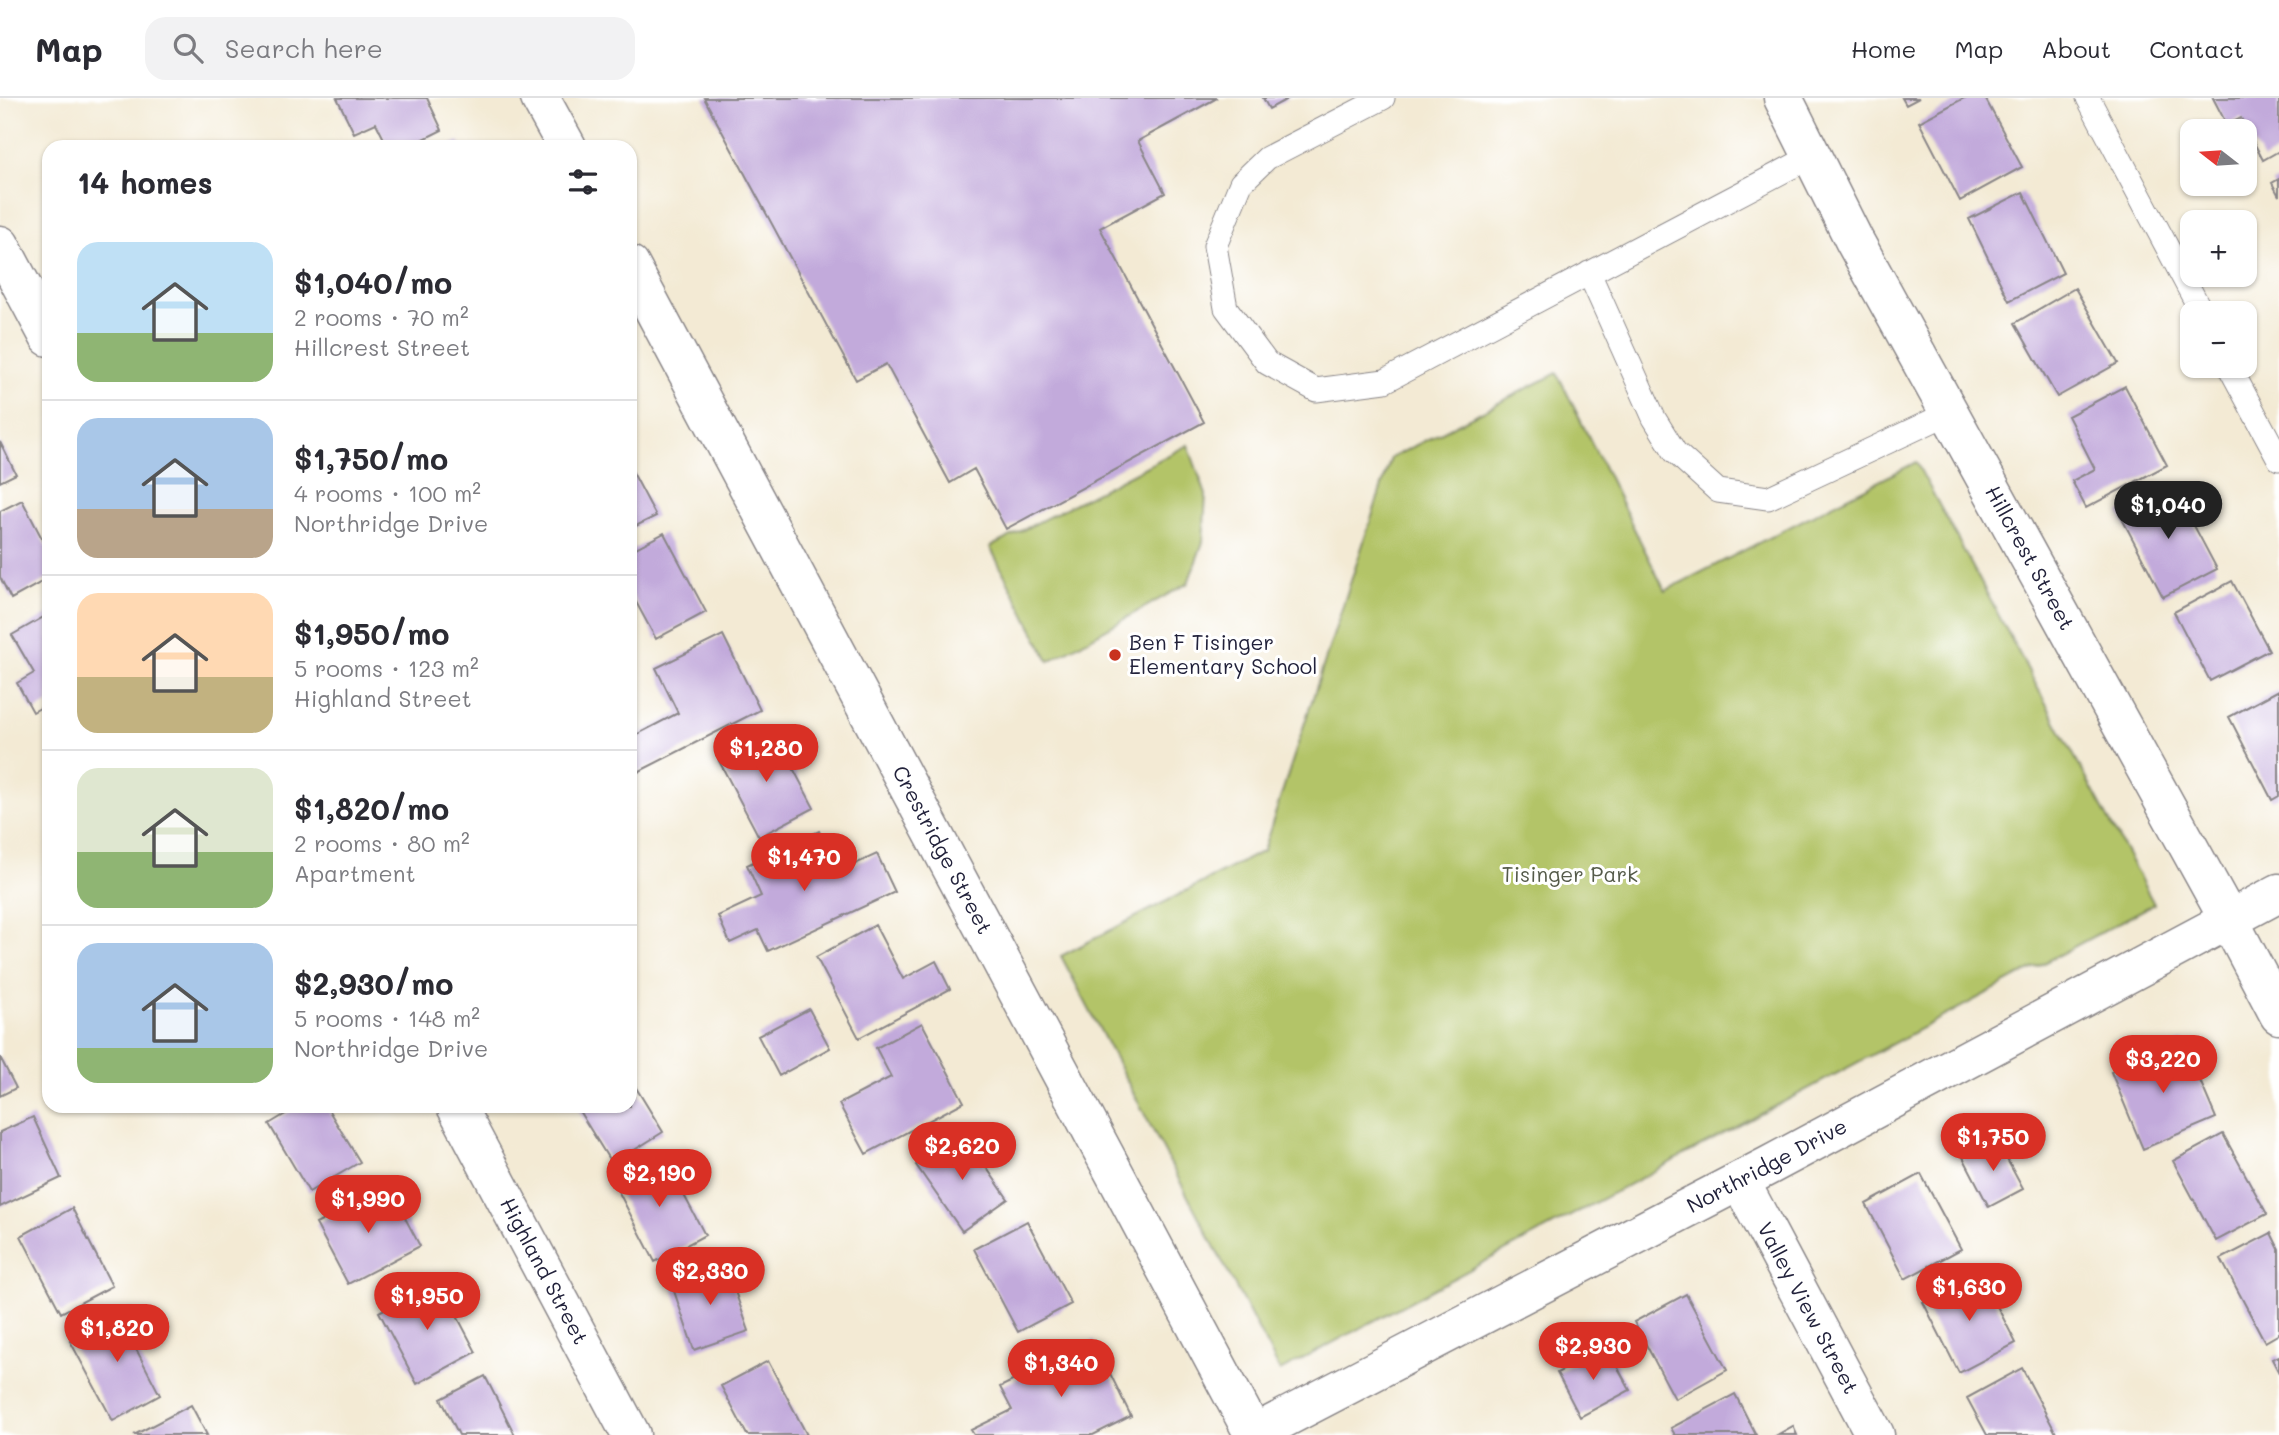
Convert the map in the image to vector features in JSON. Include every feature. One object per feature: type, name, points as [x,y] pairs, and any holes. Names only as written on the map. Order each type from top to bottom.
[{"type":"street","points":[[540,98],[563,140]]},
{"type":"street","name":"Hillcrest Street","points":[[1783,98],[1854,240],[2279,1015]]},
{"type":"street","points":[[0,245],[42,325]]},
{"type":"street","name":"Crestridge Street","points":[[637,278],[1253,1435]]},
{"type":"street","name":"Northridge Drive","points":[[1253,1435],[1740,1181],[2279,893]]},
{"type":"street","name":"Highland Street","points":[[460,1113],[631,1435]]},
{"type":"street","name":"Valley View Street","points":[[1740,1181],[1875,1435]]},
{"type":"lane","points":[[1384,98],[1267,158],[1241,183],[1215,246],[1226,308],[1267,363],[1316,390],[1385,381],[1812,156]]},
{"type":"lane","points":[[2088,98],[2196,301]]},
{"type":"lane","points":[[1589,273],[1654,418],[1675,452],[1718,491],[1768,498],[1949,413]]},
{"type":"lane","points":[[2236,378],[2279,459]]},
{"type":"green space","name":"Tisinger Park","points":[[1557,373],[1665,591],[1916,462],[2154,904],[1280,1371],[1061,956],[1263,851],[1391,458]]},
{"type":"green space","points":[[1188,445],[1206,495],[1203,542],[1188,583],[1049,661],[990,547]]},
{"type":"building","points":[[337,98],[427,98],[442,130],[422,140],[384,140],[376,123],[354,133]]},
{"type":"building","points":[[704,98],[1217,98],[1138,141],[1165,193],[1100,228],[1204,422],[1006,529],[974,469],[950,483],[886,364],[856,380]]},
{"type":"building","points":[[1263,98],[1289,98],[1269,109]]},
{"type":"building","points":[[1902,98],[1919,98],[1906,105]]},
{"type":"building","points":[[1964,98],[1985,98],[2022,167],[1960,201],[1919,122]]},
{"type":"building","points":[[2213,98],[2279,98],[2279,151],[2263,160],[2258,150],[2258,119],[2224,119]]},
{"type":"building","points":[[2279,179],[2279,196],[2272,183]]},
{"type":"building","points":[[2023,192],[2063,273],[2009,301],[1969,219]]},
{"type":"building","points":[[2075,288],[2118,363],[2057,397],[2015,323]]},
{"type":"building","points":[[2125,386],[2167,465],[2086,508],[2072,481],[2095,469],[2068,416]]},
{"type":"building","points":[[0,442],[16,474],[0,482]]},
{"type":"building","points":[[637,480],[656,516],[637,526]]},
{"type":"building","points":[[2172,484],[2217,569],[2163,597],[2119,513]]},
{"type":"building","points":[[22,500],[42,539],[42,582],[11,599],[0,577],[0,511]]},
{"type":"building","points":[[664,533],[706,612],[656,639],[637,604],[637,547]]},
{"type":"building","points":[[2232,581],[2269,650],[2210,681],[2174,612]]},
{"type":"building","points":[[42,618],[42,707],[33,712],[17,683],[34,673],[12,635]]},
{"type":"building","points":[[723,635],[760,710],[637,772],[637,734],[678,713],[656,668]]},
{"type":"building","points":[[2279,690],[2279,796],[2272,800],[2229,717]]},
{"type":"building","points":[[774,732],[814,808],[759,837],[719,761]]},
{"type":"building","points":[[819,831],[838,872],[877,854],[895,892],[768,951],[758,930],[730,943],[718,916],[761,896],[747,865]]},
{"type":"building","points":[[875,925],[903,979],[936,961],[950,989],[859,1038],[816,957]]},
{"type":"building","points":[[809,1009],[830,1048],[779,1076],[758,1036]]},
{"type":"building","points":[[922,1023],[964,1102],[866,1154],[839,1104],[891,1077],[876,1048]]},
{"type":"building","points":[[2183,1041],[2216,1118],[2143,1149],[2111,1072]]},
{"type":"building","points":[[0,1057],[16,1088],[0,1096]]},
{"type":"building","points":[[637,1089],[663,1132],[612,1164],[580,1113],[637,1113]]},
{"type":"building","points":[[287,1113],[330,1113],[360,1162],[309,1192],[269,1124]]},
{"type":"building","points":[[33,1117],[61,1178],[0,1207],[0,1132]]},
{"type":"building","points":[[962,1132],[1008,1199],[962,1231],[916,1165]]},
{"type":"building","points":[[2223,1134],[2267,1214],[2216,1241],[2173,1161]]},
{"type":"building","points":[[1996,1139],[2023,1189],[1989,1207],[1963,1157]]},
{"type":"building","points":[[664,1157],[705,1235],[655,1262],[614,1183]]},
{"type":"building","points":[[1921,1174],[1961,1249],[1905,1279],[1866,1204]]},
{"type":"building","points":[[388,1186],[420,1246],[348,1284],[316,1224]]},
{"type":"building","points":[[72,1208],[112,1286],[61,1313],[21,1236]]},
{"type":"building","points":[[1027,1221],[1071,1304],[1018,1332],[974,1249]]},
{"type":"building","points":[[2271,1233],[2279,1249],[2279,1334],[2265,1342],[2221,1259]]},
{"type":"building","points":[[725,1263],[749,1331],[694,1350],[671,1282]]},
{"type":"building","points":[[1980,1273],[2016,1343],[1959,1373],[1923,1302]]},
{"type":"building","points":[[438,1280],[476,1352],[417,1384],[379,1312]]},
{"type":"building","points":[[1686,1294],[1727,1370],[1675,1399],[1634,1322]]},
{"type":"building","points":[[131,1308],[149,1342],[136,1349],[160,1395],[113,1421],[70,1341]]},
{"type":"building","points":[[1094,1341],[1131,1416],[1093,1435],[974,1435],[971,1430],[1012,1410],[1000,1387]]},
{"type":"building","points":[[1606,1346],[1630,1390],[1580,1417],[1557,1373]]},
{"type":"building","points":[[2279,1356],[2279,1373],[2272,1359]]},
{"type":"building","points":[[768,1361],[807,1435],[747,1435],[721,1386]]},
{"type":"building","points":[[2022,1368],[2057,1435],[1987,1435],[1967,1398]]},
{"type":"building","points":[[485,1376],[515,1435],[459,1435],[441,1399]]},
{"type":"building","points":[[1735,1394],[1756,1435],[1675,1435],[1671,1428]]},
{"type":"building","points":[[191,1405],[207,1435],[134,1435]]},
{"type":"building","points":[[1793,1426],[1797,1435],[1777,1435]]},
{"type":"place","name":"Ben F Tisinger Elementary School","points":[[1115,655]]}]
